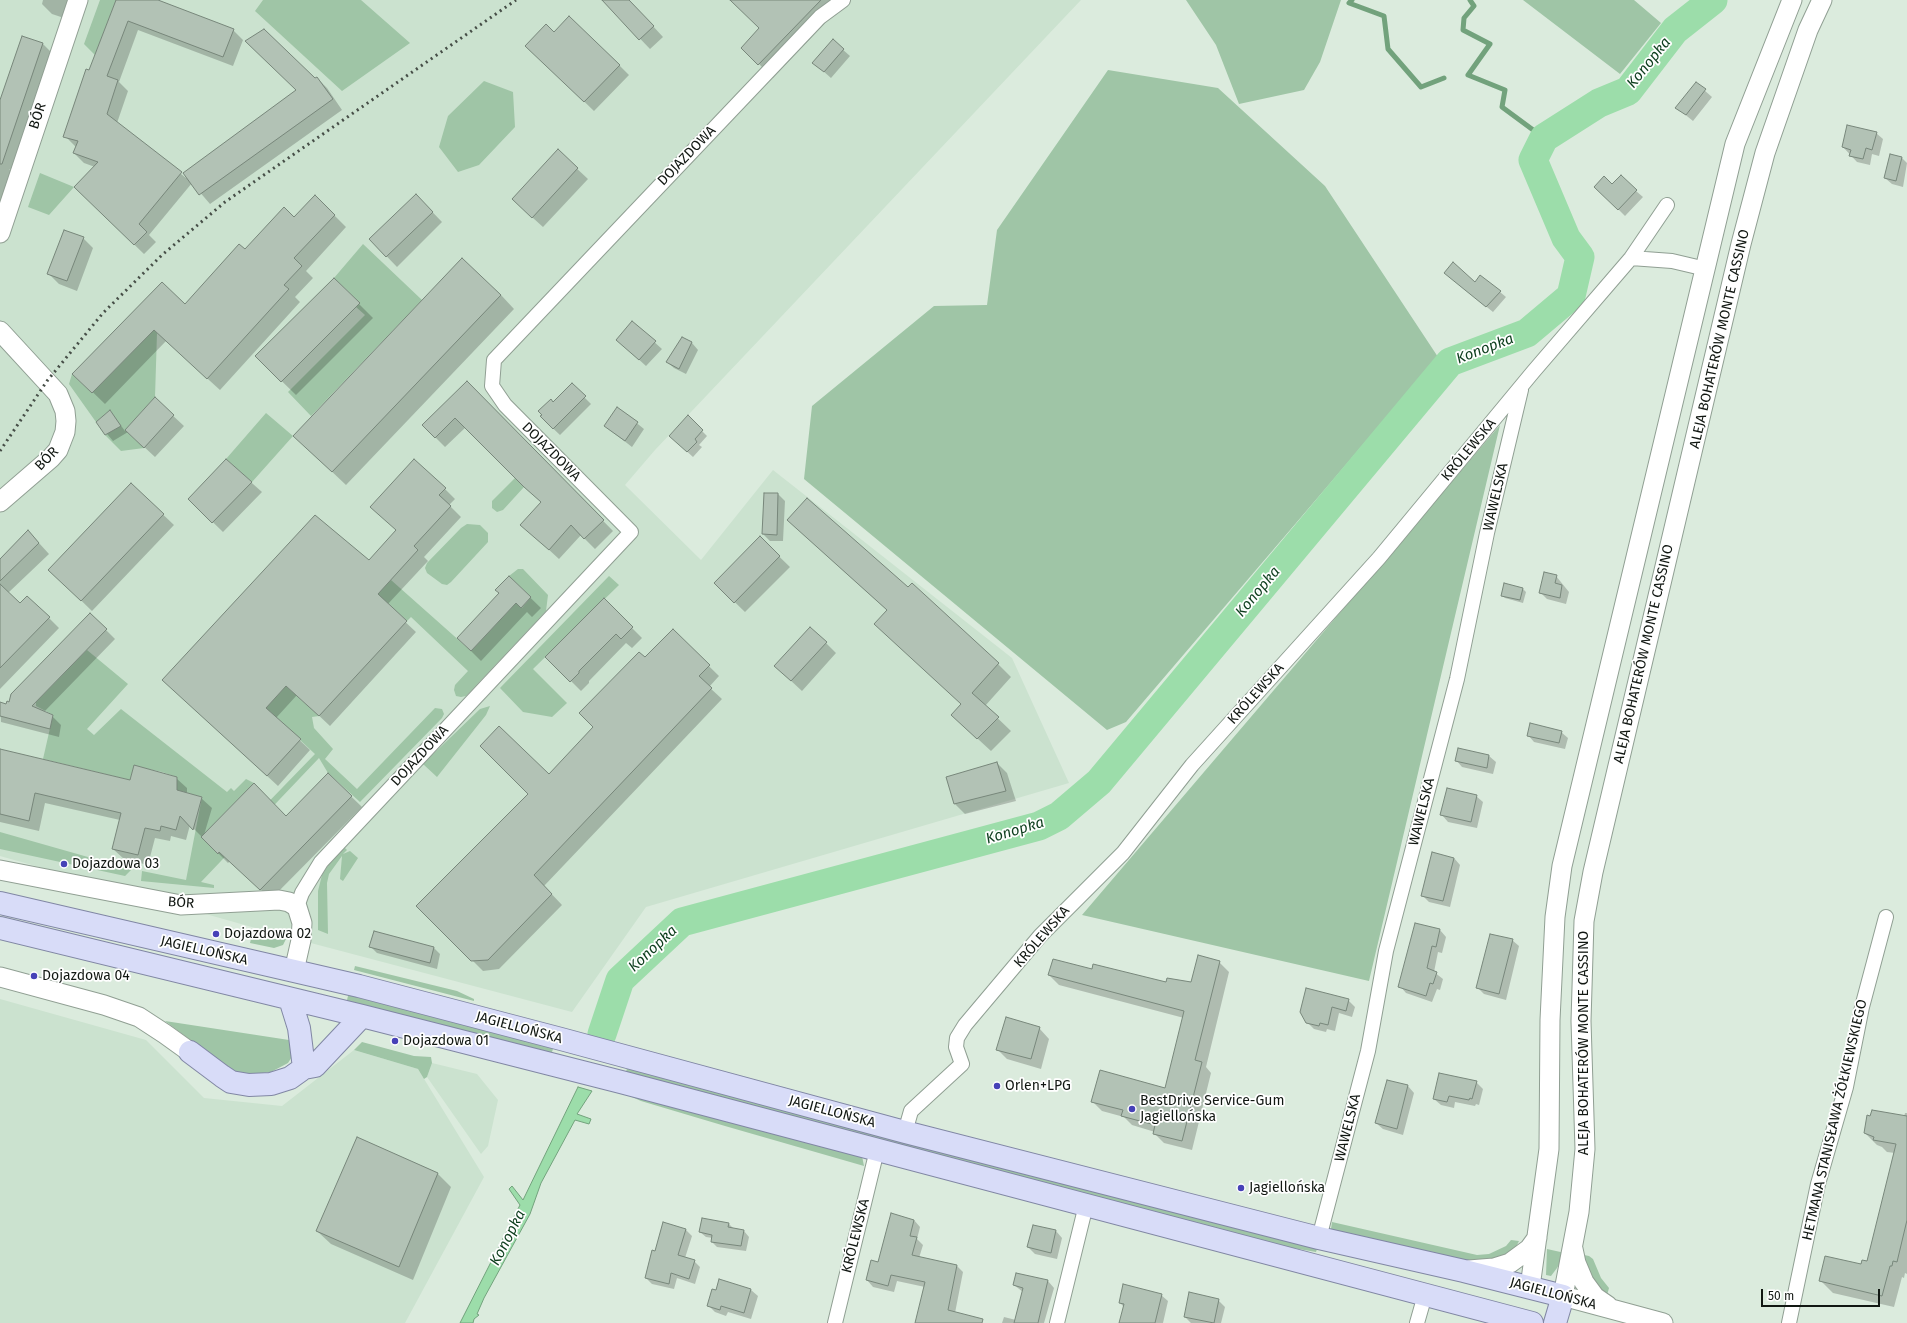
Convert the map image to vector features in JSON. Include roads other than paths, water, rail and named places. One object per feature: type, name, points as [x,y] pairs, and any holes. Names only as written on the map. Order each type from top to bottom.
[{"type":"main road","name":"BÓR","points":[[0,233],[78,0]]},
{"type":"main road","points":[[1524,1322],[1542,1206],[1549,1148],[1550,1020],[1555,917],[1562,866],[1735,144],[1792,0]]},
{"type":"main road","name":"ALEJA BOHATERÓW MONTE CASSINO","points":[[1555,1323],[1563,1296],[1579,1212],[1585,1149],[1581,1021],[1584,921],[1593,872],[1741,244],[1761,168],[1808,30],[1822,0]]},
{"type":"main road","name":"BÓR","points":[[0,331],[58,394],[65,411],[66,421],[65,432],[58,450],[51,458],[0,502]]},
{"type":"main road","name":"BÓR","points":[[0,870],[181,905],[279,900],[288,902],[297,907]]},
{"type":"main road","name":"JAGIELLOŃSKA","points":[[0,904],[294,971],[561,1039],[905,1132],[1319,1238],[1530,1287],[1664,1323]]},
{"type":"main road","points":[[294,971],[301,940],[302,923],[297,907]]},
{"type":"main road","name":"JAGIELLOŃSKA","points":[[0,928],[362,1016],[622,1082],[1524,1322]]},
{"type":"main road","points":[[0,977],[104,1005],[139,1017],[231,1082],[249,1085],[271,1084],[290,1078],[304,1068],[315,1066],[362,1016]]},
{"type":"main road","points":[[290,999],[299,1028],[304,1068]]},
{"type":"main road","points":[[1464,1271],[1494,1268],[1510,1263],[1529,1249],[1537,1238]]},
{"type":"main road","points":[[1572,1245],[1576,1263],[1584,1282],[1595,1298],[1613,1309]]},
{"type":"main road","points":[[1425,1295],[1460,1315],[1470,1323]]},
{"type":"street","name":"DOJAZDOWA","points":[[297,907],[302,893],[321,862],[631,532],[505,406],[492,386],[494,360],[820,17],[843,0]]},
{"type":"street","name":"KRÓLEWSKA","points":[[905,1132],[911,1111],[962,1064],[956,1047],[957,1038],[965,1025],[1045,931],[1123,853],[1192,765],[1379,558],[1631,258],[1667,205]]},
{"type":"street","points":[[1631,258],[1672,262],[1706,269]]},
{"type":"street","name":"WAWELSKA","points":[[1319,1238],[1368,1051],[1386,951],[1456,679],[1487,534],[1522,386]]},
{"type":"street","name":"HETMANA STANISŁAWA ŻÓŁKIEWSKIEGO","points":[[1789,1323],[1818,1184],[1846,1088],[1862,1007],[1886,917]]},
{"type":"street","name":"KRÓLEWSKA","points":[[835,1323],[877,1150]]},
{"type":"street","points":[[1057,1323],[1086,1205]]},
{"type":"street","points":[[1417,1323],[1425,1295]]},
{"type":"water","points":[[578,1087],[592,1091],[577,1114],[591,1119],[589,1124],[575,1120],[541,1183],[530,1214],[484,1298],[477,1314],[479,1315],[474,1319],[473,1323],[460,1323],[520,1205],[509,1189],[512,1186],[523,1200]]},
{"type":"waterway","points":[[1352,0],[1349,3],[1384,16],[1388,49],[1421,87],[1444,78]]},
{"type":"waterway","points":[[1470,0],[1474,6],[1464,18],[1463,30],[1490,44],[1468,75],[1505,90],[1502,107],[1544,138]]},
{"type":"waterway","name":"Konopka","points":[[602,1034],[620,980],[682,922],[1039,826],[1059,816],[1099,782],[1450,362],[1527,333],[1571,296],[1580,257],[1566,238],[1533,160],[1544,138],[1599,103],[1628,91],[1675,30],[1713,0]]},
{"type":"railway","points":[[0,451],[47,381],[103,313],[162,255],[225,202],[516,0]]},
{"type":"place","name":"Dojazdowa 03","points":[[64,864]]},
{"type":"place","name":"Dojazdowa 02","points":[[216,934]]},
{"type":"place","name":"Dojazdowa 04","points":[[34,976]]},
{"type":"place","name":"Dojazdowa 01","points":[[395,1041]]},
{"type":"place","name":"Orlen+LPG","points":[[997,1086]]},
{"type":"place","name":"BestDrive Service-Gum Jagiellońska","points":[[1132,1109]]},
{"type":"place","name":"Jagiellońska","points":[[1241,1188]]}]
